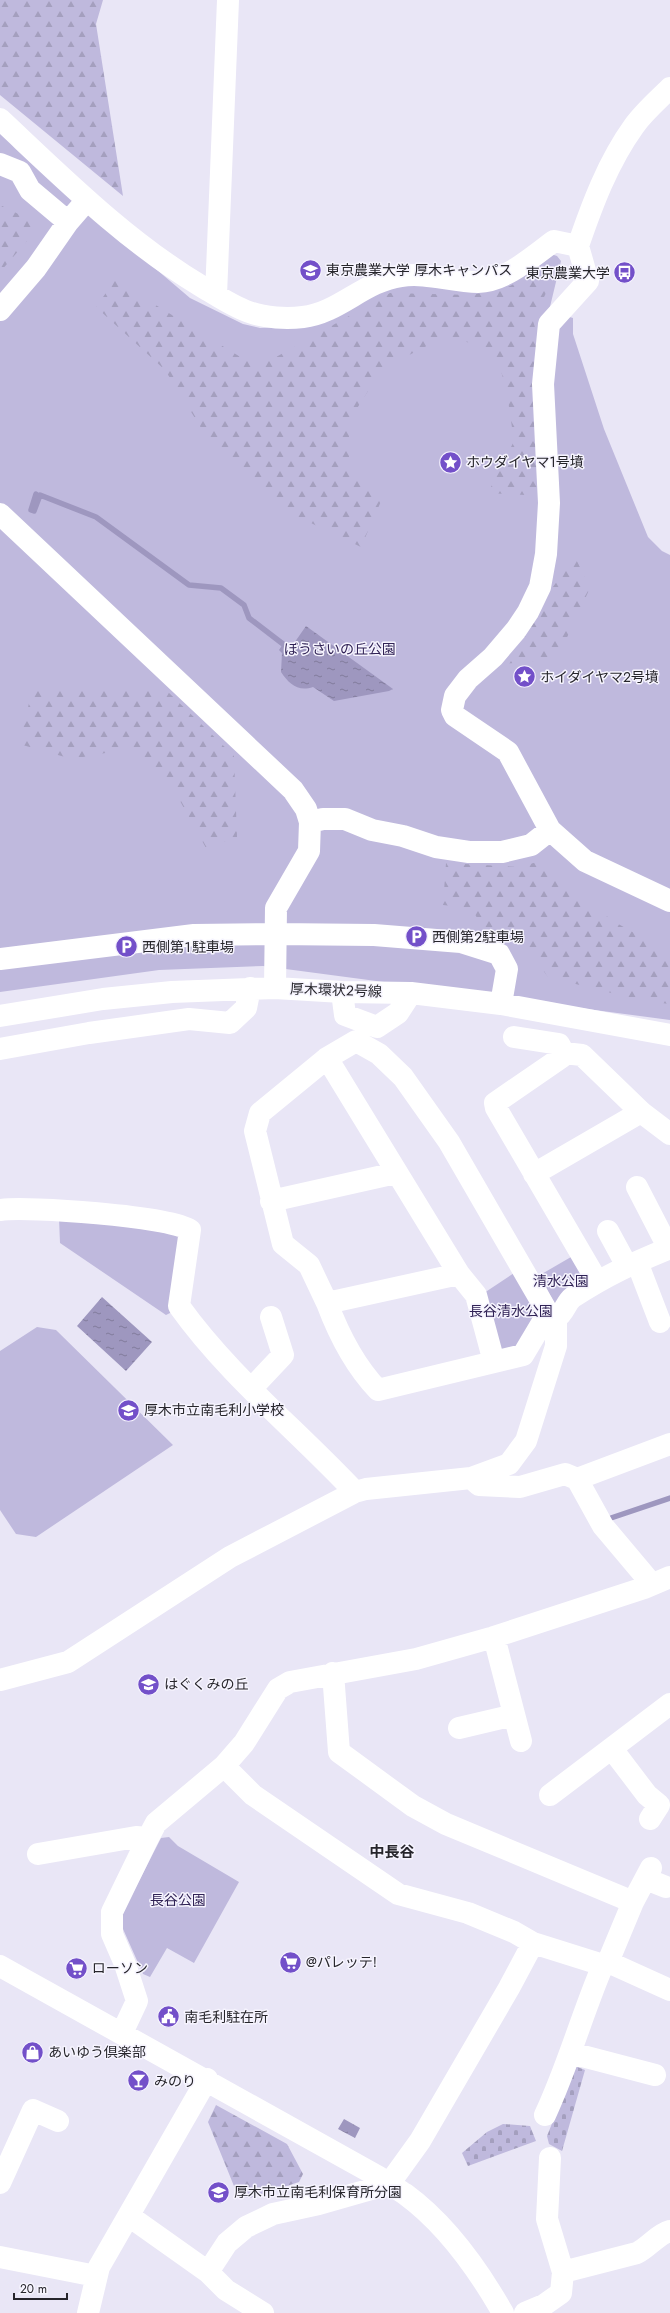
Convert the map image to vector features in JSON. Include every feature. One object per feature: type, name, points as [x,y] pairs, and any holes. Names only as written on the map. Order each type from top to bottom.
[{"type":"street","points":[[216,295],[228,0]]},
{"type":"street","points":[[572,244],[590,211],[613,160],[634,125],[670,88]]},
{"type":"street","points":[[0,119],[87,200],[171,268],[216,295],[249,312],[278,318],[304,317],[325,310],[377,281],[401,276],[429,275],[479,282],[501,276],[518,267],[554,241],[572,244]]},
{"type":"street","points":[[0,164],[20,172],[30,190],[68,222]]},
{"type":"street","points":[[0,310],[36,268],[68,222],[87,200]]},
{"type":"street","points":[[572,244],[588,281],[549,324],[543,384],[549,503],[546,554],[540,587],[528,612],[516,630],[493,657],[468,679],[455,696],[452,710],[455,716],[508,752],[550,830],[585,861],[670,900]]},
{"type":"street","points":[[0,514],[292,790],[306,809],[310,822],[309,852],[285,894],[278,901],[275,934],[274,988]]},
{"type":"street","points":[[310,822],[323,819],[345,819],[372,830],[403,836],[436,847],[469,852],[502,852],[517,849],[531,845],[550,830]]},
{"type":"street","points":[[0,959],[194,935],[374,935],[461,942],[499,954],[507,969],[501,1004]]},
{"type":"street","points":[[0,1049],[89,1033],[189,1019],[230,1023],[246,1008],[250,988]]},
{"type":"street","name":"厚木環状2号線","points":[[0,1016],[103,999],[250,988],[274,988],[342,992],[411,993],[501,1004],[670,1036]]},
{"type":"street","points":[[342,992],[345,1015],[377,1027],[398,1013],[411,993]]},
{"type":"street","points":[[514,1037],[558,1044],[564,1052],[582,1055],[641,1112],[670,1134]]},
{"type":"street","points":[[0,1680],[68,1662],[230,1557],[355,1492],[366,1489],[471,1478],[509,1464],[526,1441],[556,1346],[552,1316],[449,1142],[403,1077],[379,1054],[356,1041],[327,1058],[260,1113],[255,1131],[271,1201],[283,1244],[308,1265],[327,1303],[339,1335],[366,1377],[378,1390],[523,1355],[552,1316],[561,1315],[571,1299],[597,1282],[632,1264],[670,1248],[637,1187]]},
{"type":"street","points":[[564,1052],[562,1057],[495,1103],[496,1108],[597,1282]]},
{"type":"street","points":[[327,1058],[459,1274],[476,1295],[494,1362]]},
{"type":"street","points":[[534,1174],[641,1112]]},
{"type":"street","points":[[271,1201],[396,1173]]},
{"type":"street","points":[[0,1210],[61,1211],[140,1218],[182,1225],[190,1230],[179,1306],[193,1326],[251,1389],[355,1492]]},
{"type":"street","points":[[608,1231],[632,1264],[660,1322]]},
{"type":"street","points":[[327,1303],[459,1274]]},
{"type":"street","points":[[251,1389],[283,1355],[271,1317]]},
{"type":"street","points":[[577,1479],[670,1444]]},
{"type":"street","points":[[122,2033],[137,2001],[125,1964],[112,1934],[112,1912],[156,1823],[224,1766],[244,1743],[278,1689],[290,1682],[416,1659],[494,1637],[644,1588],[661,1580],[603,1526],[577,1479],[565,1474],[520,1487],[479,1486],[471,1478]]},
{"type":"street","points":[[494,1637],[521,1741]]},
{"type":"street","points":[[333,1673],[340,1752],[381,1772],[413,1806],[443,1831],[538,1851],[633,1902]]},
{"type":"street","points":[[561,1792],[612,1749],[670,1704]]},
{"type":"street","points":[[458,1728],[514,1715]]},
{"type":"street","points":[[612,1749],[659,1812]]},
{"type":"street","points":[[224,1766],[253,1795],[398,1894],[468,1913],[514,1932],[533,1943],[606,1963],[670,1990]]},
{"type":"street","points":[[50,1852],[123,1834],[148,1838]]},
{"type":"street","points":[[546,2115],[571,2053],[584,2011],[633,1902],[648,1874],[666,1887]]},
{"type":"street","points":[[208,2272],[227,2243],[246,2227],[273,2214],[319,2204],[389,2184],[420,2141],[509,1988],[533,1943]]},
{"type":"street","points":[[0,1966],[207,2080],[389,2184],[417,2204],[464,2253],[489,2288],[503,2313]]},
{"type":"street","points":[[571,2053],[655,2075]]},
{"type":"street","points":[[88,2313],[96,2276],[207,2080]]},
{"type":"street","points":[[8,2174],[33,2110],[58,2121]]},
{"type":"street","points":[[525,2313],[544,2305],[561,2293],[563,2272],[547,2219],[550,2158]]},
{"type":"street","points":[[129,2216],[208,2272],[226,2290],[263,2313]]},
{"type":"street","points":[[563,2272],[637,2252],[646,2248],[665,2232],[670,2231]]},
{"type":"street","points":[[0,2257],[96,2276]]},
{"type":"green space","points":[[0,0],[103,0],[96,24],[123,196],[0,95]]},
{"type":"green space","name":"ぼうさいの丘公園","points":[[0,129],[76,201],[190,298],[243,324],[260,328],[311,326],[391,286],[421,285],[447,288],[551,254],[557,256],[561,261],[549,311],[573,318],[573,334],[604,429],[648,537],[662,551],[670,555],[670,1020],[263,966],[159,970],[0,992]]},
{"type":"green space","points":[[0,205],[41,225],[0,272]]},
{"type":"green space","points":[[542,269],[551,282],[533,321],[548,369],[543,496],[488,493],[514,441],[506,387],[494,350],[446,336],[382,369],[349,421],[349,467],[382,499],[361,547],[288,512],[203,431],[165,370],[96,307],[115,280],[242,358],[269,361],[390,293],[472,295],[508,287]]},
{"type":"green space","points":[[575,557],[590,588],[557,659],[503,664],[547,595]]},
{"type":"green space","points":[[166,690],[234,756],[237,837],[206,848],[169,781],[133,748],[72,759],[19,744],[32,691]]},
{"type":"green space","points":[[537,862],[613,921],[670,953],[670,1004],[643,1001],[548,977],[520,939],[487,934],[471,908],[443,905],[446,863],[519,867]]},
{"type":"green space","points":[[59,1218],[180,1230],[172,1312],[166,1315],[60,1243]]},
{"type":"green space","name":"清水公園","points":[[571,1257],[583,1276],[581,1283],[555,1305],[540,1275]]},
{"type":"green space","name":"長谷清水公園","points":[[517,1271],[539,1313],[519,1349],[501,1353],[481,1295]]},
{"type":"green space","points":[[37,1327],[56,1330],[173,1445],[36,1537],[16,1534],[0,1510],[0,1351]]},
{"type":"green space","name":"長谷公園","points":[[169,1837],[178,1846],[239,1882],[194,1963],[167,1948],[150,1977],[143,1974],[123,1929],[122,1914],[161,1838]]},
{"type":"green space","points":[[575,2066],[585,2070],[562,2151],[549,2144],[547,2136]]},
{"type":"green space","points":[[216,2105],[287,2144],[303,2174],[299,2182],[250,2198],[238,2196],[208,2122]]},
{"type":"green space","points":[[503,2124],[530,2126],[536,2141],[468,2166],[462,2153],[487,2132]]},
{"type":"water","points":[[306,626],[393,689],[334,701],[313,687],[298,688],[294,686],[281,672],[282,653],[279,650],[283,644],[290,649]]},
{"type":"water","points":[[102,1297],[152,1342],[126,1371],[77,1326]]},
{"type":"water","points":[[344,2119],[360,2128],[355,2138],[338,2129]]},
{"type":"waterway","points":[[36,494],[31,510],[34,511],[40,495],[96,517],[189,585],[221,588],[244,605],[249,618],[283,644]]},
{"type":"waterway","points":[[611,1518],[670,1498]]},
{"type":"place","name":"東京農業大学 厚木キャンパス","points":[[310,270]]},
{"type":"place","name":"東京農業大学","points":[[625,273]]},
{"type":"place","name":"ホウダイヤマ1号墳","points":[[451,462]]},
{"type":"place","name":"ホイダイヤマ2号墳","points":[[525,677]]},
{"type":"place","name":"西側第２駐車場","points":[[416,937]]},
{"type":"place","name":"西側第１駐車場","points":[[126,947]]},
{"type":"place","name":"厚木市立南毛利小学校","points":[[128,1410]]},
{"type":"place","name":"はぐくみの丘","points":[[149,1684]]},
{"type":"place","name":"@パレッテ!","points":[[290,1962]]},
{"type":"place","name":"ローソン","points":[[77,1968]]},
{"type":"place","name":"南毛利駐在所","points":[[168,2017]]},
{"type":"place","name":"あいゆう倶楽部","points":[[33,2052]]},
{"type":"place","name":"みのり","points":[[139,2081]]},
{"type":"place","name":"厚木市立南毛利保育所分園","points":[[219,2192]]},
{"type":"district","name":"中長谷","points":[[392,1852]]}]
